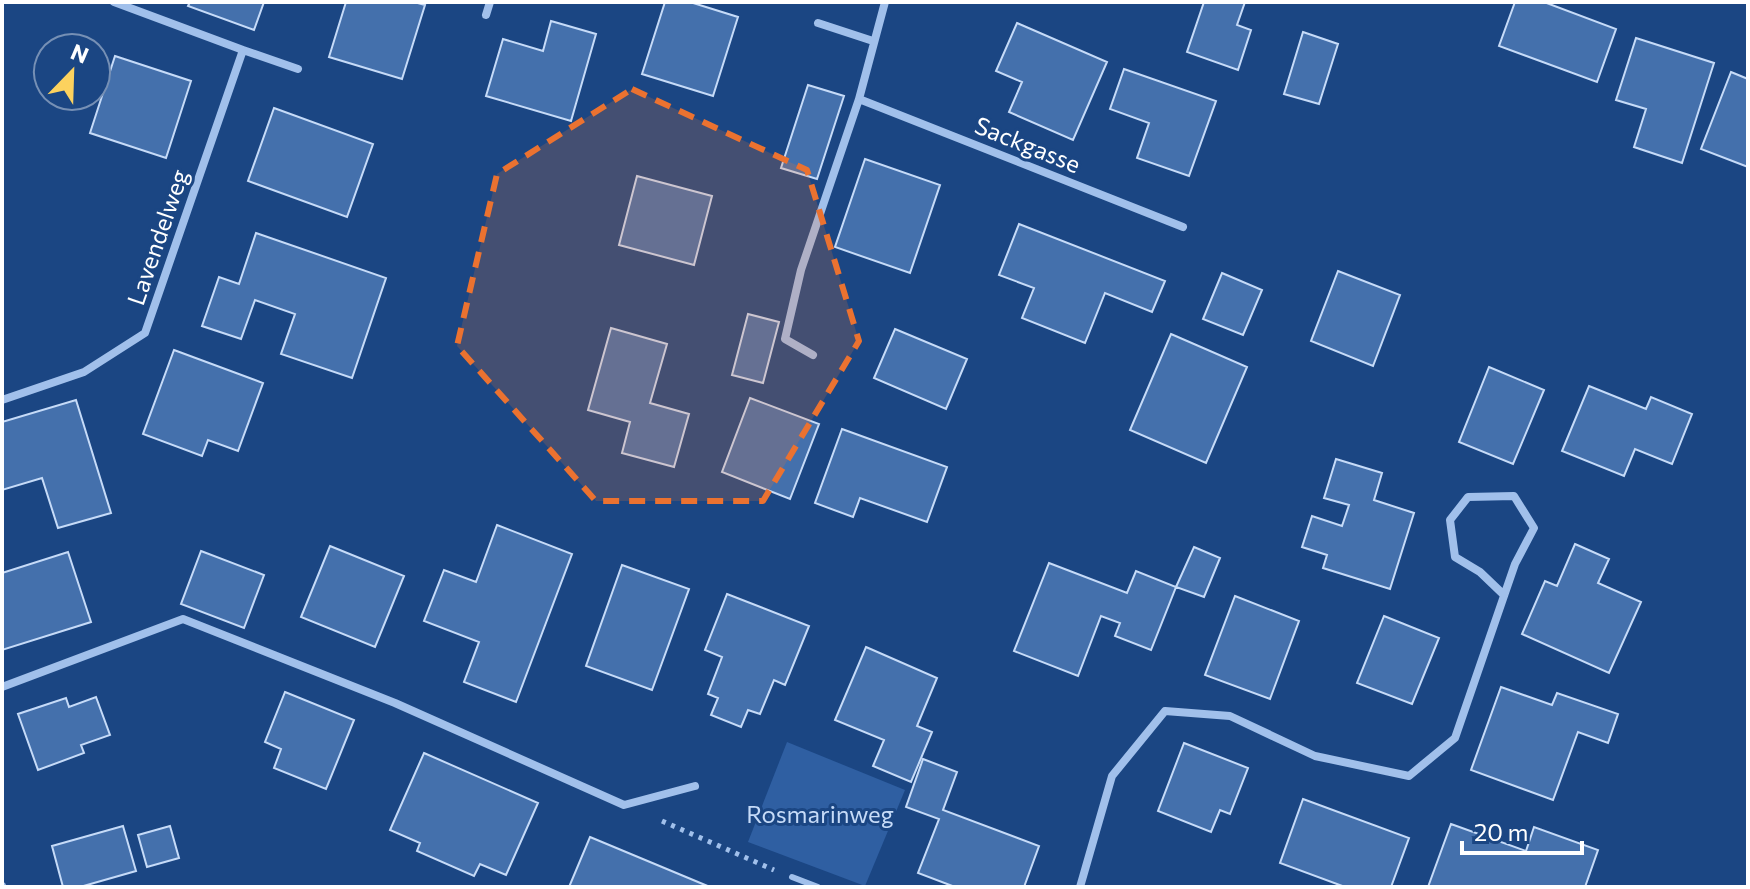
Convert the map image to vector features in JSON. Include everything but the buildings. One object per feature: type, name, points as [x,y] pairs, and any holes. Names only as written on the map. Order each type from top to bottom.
[{"type":"street","points":[[114,2],[298,69]]},
{"type":"street","points":[[486,15],[490,2]]},
{"type":"street","points":[[813,355],[785,339],[801,270],[859,99],[885,2]]},
{"type":"street","points":[[818,23],[873,41]]},
{"type":"street","name":"Lavendelweg","points":[[2,400],[84,372],[145,333],[243,50]]},
{"type":"street","name":"Sackgasse","points":[[859,99],[1183,227]]},
{"type":"street","points":[[1080,887],[1112,776],[1165,711],[1230,716],[1315,756],[1409,776],[1455,738],[1504,595],[1534,528],[1514,496],[1468,497],[1450,520],[1455,557],[1480,572],[1504,595]]},
{"type":"street","points":[[2,687],[183,619],[395,703],[624,805],[695,786]]},
{"type":"lane","points":[[792,877],[818,887]]},
{"type":"path","points":[[624,805],[792,877]]},
{"type":"highlighted area","points":[[632,89],[807,170],[859,341],[763,501],[596,501],[457,346],[497,174]]},
{"type":"green space","name":"Rosmarinweg","points":[[787,742],[905,790],[865,886],[748,842]]}]
